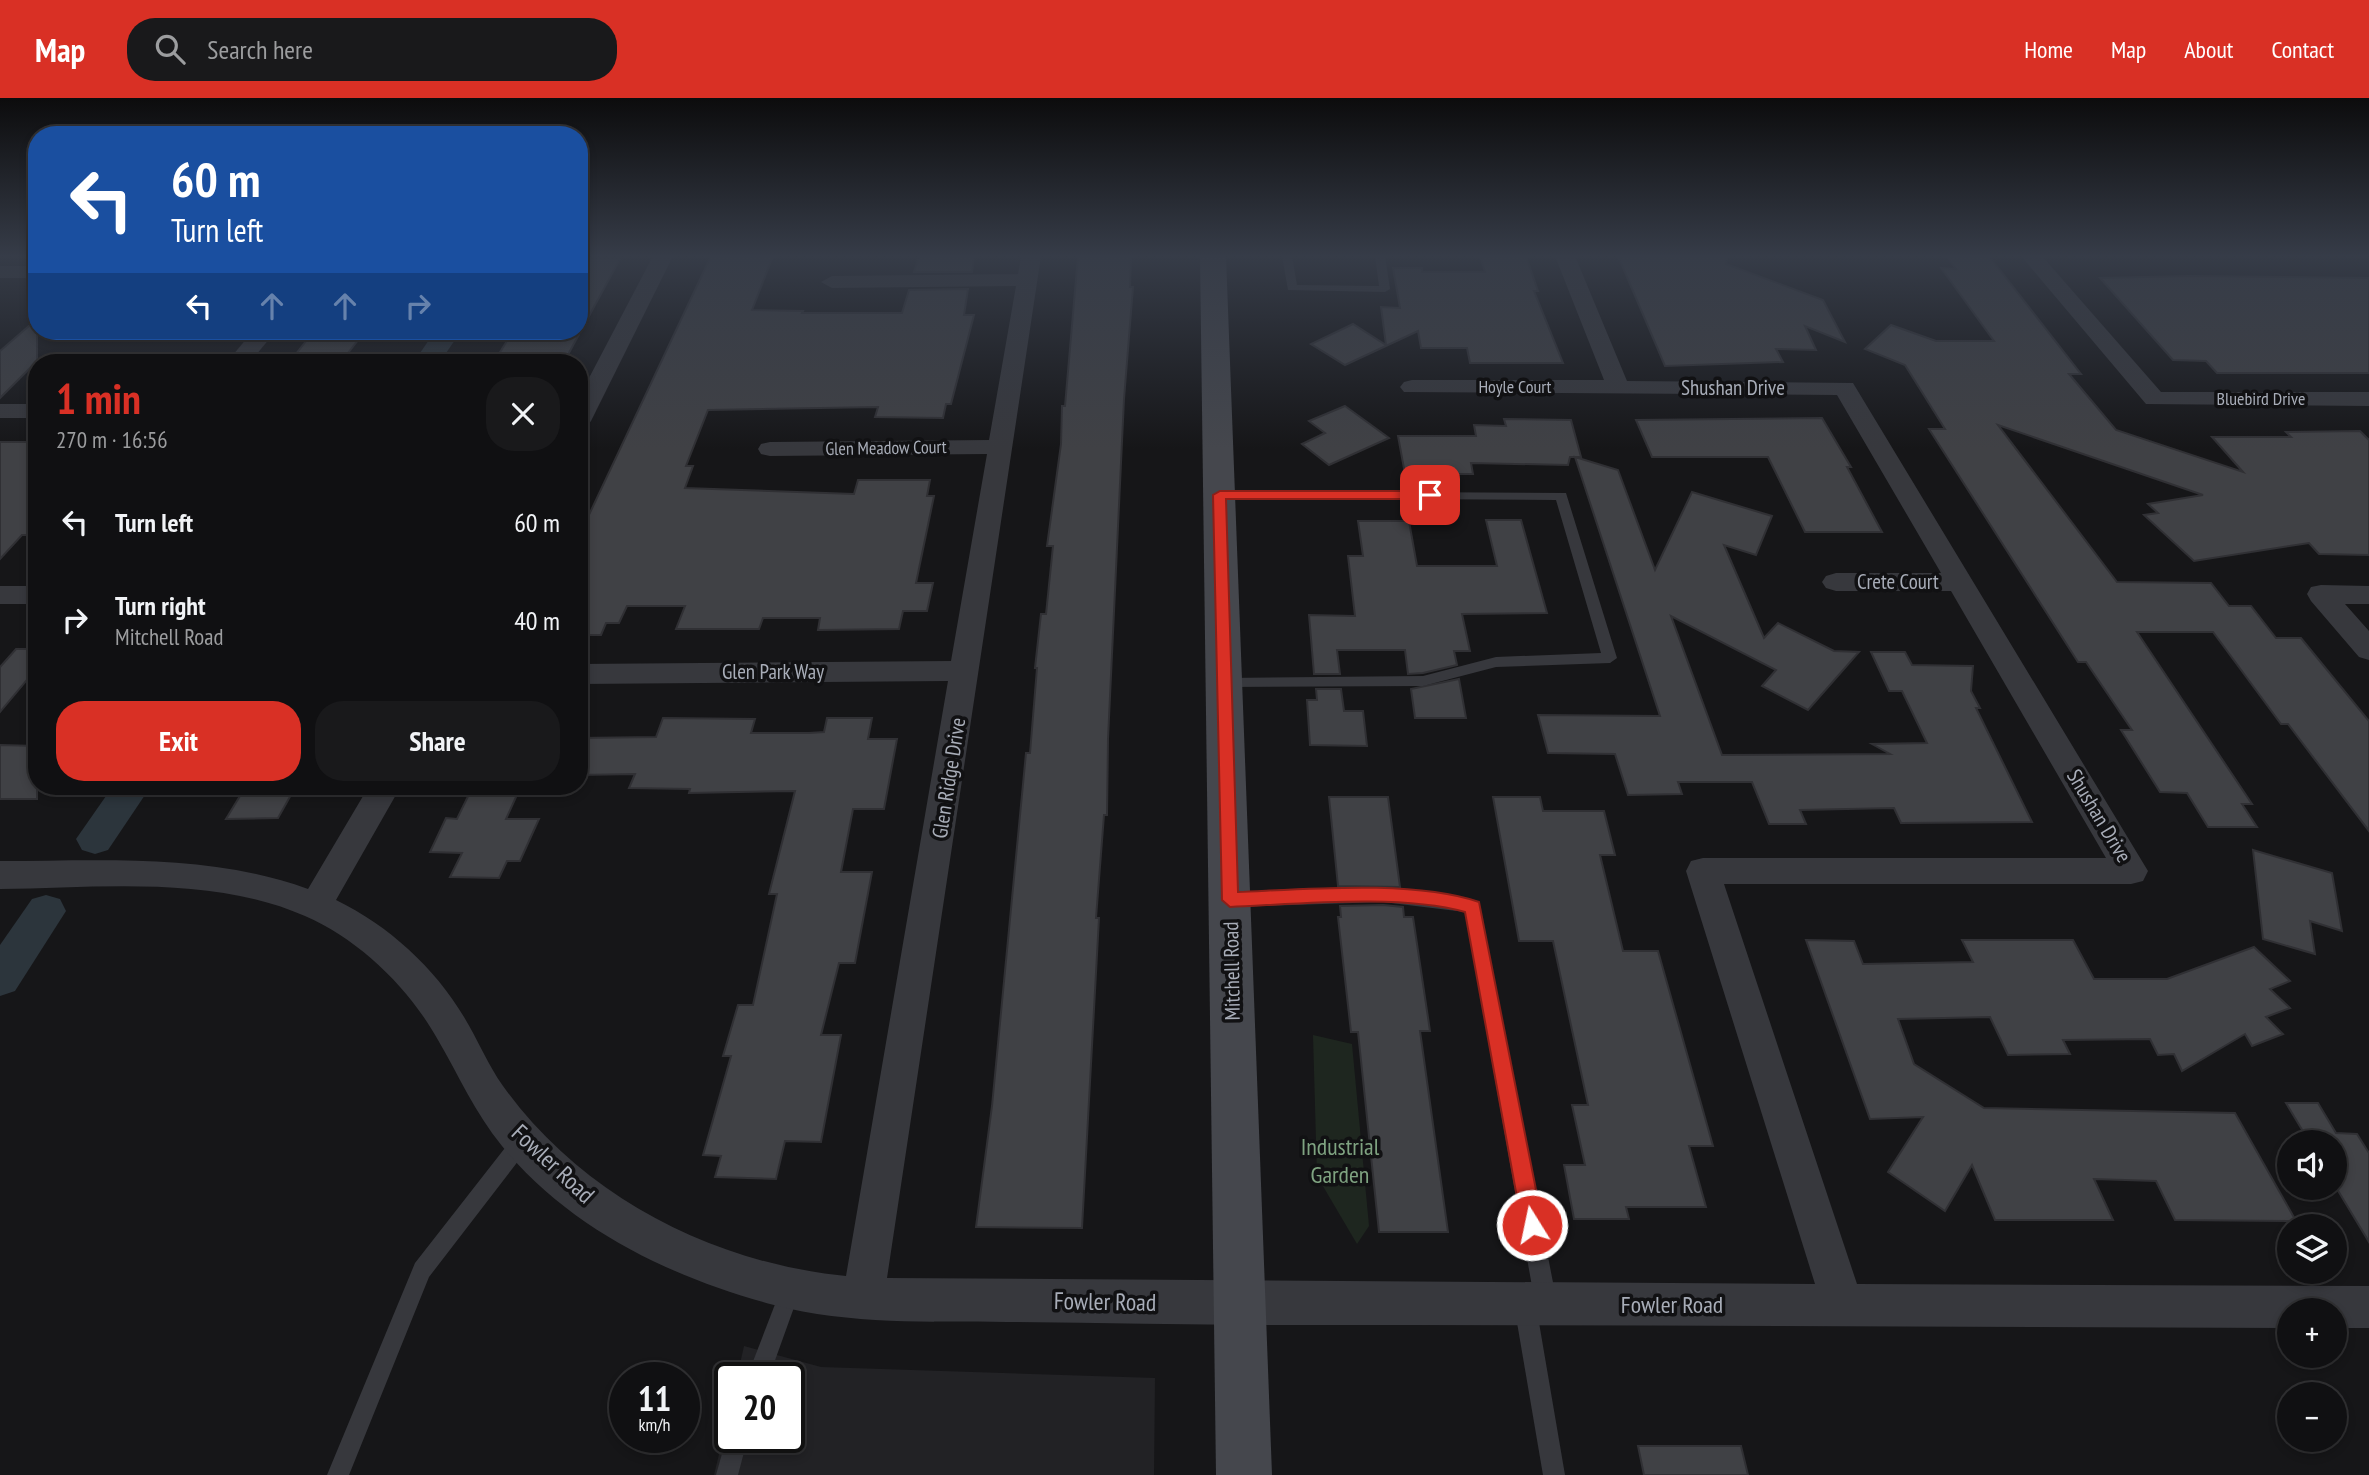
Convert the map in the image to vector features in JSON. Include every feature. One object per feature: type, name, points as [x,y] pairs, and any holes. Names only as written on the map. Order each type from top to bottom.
[{"type":"main road","name":"Mitchell Road","points":[[1215,320],[1244,1475]]},
{"type":"street","points":[[588,403],[630,320]]},
{"type":"street","name":"Glen Ridge Drive","points":[[863,1299],[1021,320]]},
{"type":"street","points":[[1592,320],[1618,387]]},
{"type":"street","name":"Bluebird Drive","points":[[2086,320],[2154,399],[2369,399]]},
{"type":"street","points":[[245,354],[257,340]]},
{"type":"street","name":"Hoyle Court","points":[[1412,387],[1618,387]]},
{"type":"street","name":"Shushan Drive","points":[[1618,387],[1845,388],[2132,870],[1703,871],[1843,1306]]},
{"type":"street","points":[[0,411],[28,411]]},
{"type":"street","name":"Glen Meadow Court","points":[[770,449],[1001,447]]},
{"type":"street","name":"Crete Court","points":[[1836,582],[1960,582]]},
{"type":"street","points":[[2369,595],[2321,594],[2369,650]]},
{"type":"street","points":[[0,595],[28,595]]},
{"type":"street","name":"Glen Park Way","points":[[588,674],[966,671]]},
{"type":"street","points":[[316,905],[381,795]]},
{"type":"street","name":"Fowler Road","points":[[0,875],[131,873],[198,876],[264,888],[316,905],[350,925],[397,961],[441,1012],[488,1097],[522,1141],[570,1187],[638,1233],[708,1265],[791,1288],[863,1299],[1240,1304],[2369,1307]]},
{"type":"lane","points":[[1220,495],[1561,496],[1609,658],[1496,662],[1423,681],[1225,683]]},
{"type":"lane","points":[[1230,900],[1337,896],[1443,899],[1473,907],[1536,1305],[1554,1475]]},
{"type":"lane","points":[[338,1475],[422,1270],[522,1141]]},
{"type":"lane","points":[[764,1362],[791,1288]]},
{"type":"lane","points":[[727,1475],[733,1453]]},
{"type":"shaded area","points":[[744,1346],[803,1362],[740,1362]]},
{"type":"shaded area","points":[[805,1363],[821,1367],[1155,1378],[1154,1475],[714,1475],[719,1453],[805,1453]]},
{"type":"green space","name":"Industrial Garden","points":[[1313,1035],[1352,1044],[1369,1226],[1357,1244],[1317,1176]]},
{"type":"building","points":[[681,320],[973,320],[951,404],[946,404],[943,418],[875,417],[878,407],[708,410],[686,466],[693,466],[685,488],[854,494],[858,480],[930,480],[927,496],[934,496],[916,583],[933,583],[927,611],[903,611],[899,629],[818,630],[820,618],[763,618],[759,629],[676,629],[685,606],[627,606],[619,623],[606,623],[601,635],[588,635],[588,517]]},
{"type":"building","points":[[1072,320],[1130,320],[1124,399],[1108,739],[1107,815],[1104,815],[1096,918],[1099,918],[1082,1228],[976,1227],[992,1106],[1026,753],[1030,753],[1041,614],[1046,614],[1053,546],[1047,546],[1061,444],[1062,406],[1065,406]]},
{"type":"building","points":[[1383,320],[1546,320],[1563,363],[1470,363],[1467,348],[1421,348],[1418,331],[1345,365],[1311,344],[1353,324],[1386,345]]},
{"type":"building","points":[[1645,320],[1834,320],[1845,342],[1805,326],[1816,350],[1776,349],[1783,362],[1665,366]]},
{"type":"building","points":[[1979,320],[2039,320],[2081,374],[2069,374],[2116,430],[2243,472],[2212,437],[2291,437],[2286,432],[2360,431],[2369,440],[2369,555],[2319,554],[2309,543],[2194,561],[2144,515],[2158,513],[2148,504],[2203,495],[1998,425],[2117,582],[2211,583],[2229,606],[2251,606],[2276,638],[2301,638],[2369,721],[2369,831],[2288,724],[2281,724],[2213,632],[2137,632],[2252,804],[2242,804],[2257,827],[2208,827],[2187,793],[2160,792],[2121,730],[2132,730],[2086,662],[2078,662],[1929,429],[1945,429],[1905,365],[1865,349],[1891,325],[1936,341],[1994,341]]},
{"type":"building","points":[[2138,320],[2369,320],[2369,373],[2217,373],[2206,361],[2173,360]]},
{"type":"building","points":[[28,327],[28,340],[37,340],[37,354],[28,354],[28,370],[0,398],[0,351]]},
{"type":"building","points":[[307,340],[358,340],[347,354],[296,354]]},
{"type":"building","points":[[507,340],[576,340],[568,354],[499,354]]},
{"type":"building","points":[[1345,406],[1389,438],[1329,465],[1302,444],[1325,433],[1309,421]]},
{"type":"building","points":[[1822,418],[1851,467],[1847,467],[1882,532],[1805,532],[1768,457],[1652,457],[1636,420]]},
{"type":"building","points":[[1504,419],[1571,420],[1581,457],[1570,457],[1568,465],[1471,463],[1473,474],[1405,474],[1398,436],[1476,436],[1474,425],[1506,426]]},
{"type":"building","points":[[0,442],[28,442],[28,535],[22,535],[0,559]]},
{"type":"building","points":[[1575,457],[1618,470],[1655,570],[1692,492],[1772,516],[1756,555],[1724,545],[1764,638],[1778,623],[1834,651],[1859,652],[1808,710],[1762,686],[1776,670],[1671,616],[1722,755],[1890,754],[1872,744],[1927,743],[1902,691],[1889,691],[1871,652],[1905,652],[1912,665],[1973,666],[1971,691],[1980,708],[1976,708],[2032,822],[1901,823],[1894,808],[1800,810],[1806,824],[1769,824],[1752,782],[1678,782],[1682,794],[1628,795],[1615,754],[1548,753],[1538,715],[1660,716]]},
{"type":"building","points":[[1486,520],[1521,520],[1547,613],[1462,614],[1470,651],[1454,651],[1457,665],[1408,674],[1405,650],[1337,650],[1340,674],[1314,674],[1309,615],[1355,616],[1348,556],[1363,556],[1358,521],[1409,521],[1417,566],[1497,566]]},
{"type":"building","points":[[16,649],[28,649],[28,679],[0,712],[0,667]]},
{"type":"building","points":[[1459,679],[1466,718],[1415,718],[1411,689]]},
{"type":"building","points":[[1316,689],[1341,689],[1344,711],[1363,711],[1367,746],[1310,745],[1307,700],[1317,700]]},
{"type":"building","points":[[663,718],[755,719],[751,733],[809,733],[824,732],[827,718],[872,718],[868,739],[897,739],[884,809],[853,809],[841,872],[872,872],[855,963],[839,963],[821,1035],[841,1035],[821,1142],[785,1141],[776,1179],[715,1177],[721,1156],[703,1155],[731,1056],[723,1056],[738,1005],[753,1005],[777,894],[769,894],[795,791],[689,793],[690,789],[629,788],[635,774],[588,775],[588,738],[656,737]]},
{"type":"building","points":[[0,745],[28,746],[28,795],[37,795],[37,799],[0,799]]},
{"type":"building","points":[[241,795],[291,795],[278,818],[226,819]]},
{"type":"building","points":[[469,795],[517,795],[506,819],[539,819],[520,861],[507,861],[499,878],[450,877],[462,853],[430,852],[446,818],[457,819]]},
{"type":"building","points":[[1329,797],[1388,797],[1400,887],[1338,886]]},
{"type":"building","points":[[1493,797],[1540,797],[1543,811],[1604,811],[1615,855],[1600,855],[1623,951],[1658,951],[1713,1146],[1689,1146],[1706,1207],[1626,1207],[1629,1219],[1574,1219],[1564,1165],[1585,1165],[1572,1105],[1588,1105],[1553,941],[1519,941]]},
{"type":"building","points":[[2253,850],[2332,873],[2342,931],[2310,921],[2315,954],[2263,939]]},
{"type":"building","points":[[1340,906],[1403,907],[1404,917],[1413,917],[1430,1031],[1420,1031],[1448,1232],[1379,1232],[1358,1032],[1351,1032],[1338,917],[1341,917]]},
{"type":"building","points":[[1806,940],[1854,941],[1863,964],[1973,962],[1962,940],[2073,940],[2094,979],[2167,979],[2254,947],[2290,981],[2270,989],[2290,1008],[2266,1017],[2283,1034],[2252,1046],[2245,1034],[2182,1071],[2174,1054],[2158,1055],[2150,1039],[2063,1040],[2070,1054],[2008,1055],[1990,1017],[1898,1019],[1914,1064],[1984,1108],[2235,1113],[2277,1187],[2277,1200],[2284,1200],[2292,1214],[2277,1214],[2277,1221],[2175,1220],[2156,1181],[2094,1179],[2113,1220],[1995,1220],[1972,1165],[1945,1211],[1888,1172],[1923,1117],[1870,1119]]},
{"type":"building","points":[[2286,1103],[2318,1103],[2334,1130],[2302,1130]]},
{"type":"building","points":[[2347,1134],[2357,1134],[2369,1153],[2369,1242],[2344,1200],[2347,1200]]},
{"type":"building","points":[[1638,1446],[1741,1446],[1748,1475],[1644,1475]]},
{"type":"waterway","points":[[432,354],[442,340]]},
{"type":"waterway","points":[[95,839],[127,795]]},
{"type":"waterway","points":[[0,978],[46,911]]},
{"type":"route","points":[[1430,495],[1220,495],[1230,900],[1324,895],[1443,899],[1473,907],[1532,1225]]}]
